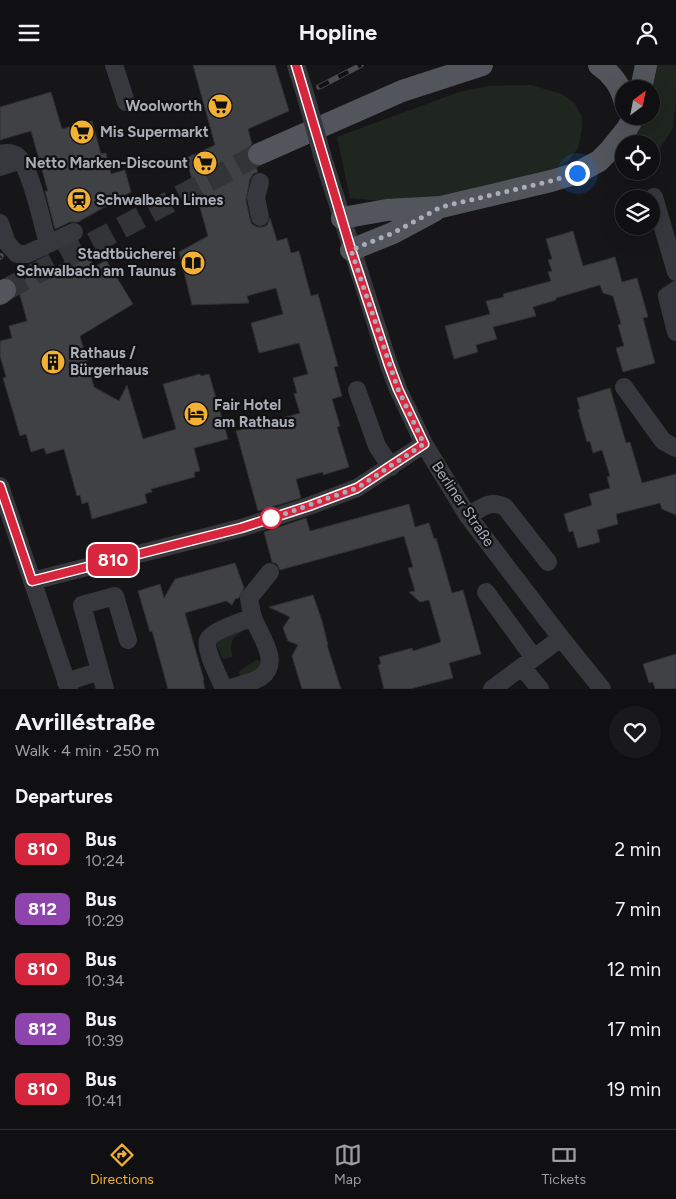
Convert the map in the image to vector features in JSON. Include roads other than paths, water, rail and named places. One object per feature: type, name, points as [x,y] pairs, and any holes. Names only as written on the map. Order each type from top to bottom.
[{"type":"main road","points":[[259,154],[402,91],[482,65]]},
{"type":"main road","points":[[599,65],[615,80]]},
{"type":"main road","points":[[643,80],[646,65]]},
{"type":"main road","points":[[342,218],[387,210],[441,207],[551,181],[577,173],[599,161],[615,143]]},
{"type":"main road","points":[[351,250],[393,233],[441,207]]},
{"type":"street","points":[[114,65],[126,102]]},
{"type":"street","name":"Berliner Straße","points":[[296,65],[351,250],[398,389],[424,444],[468,516],[602,689]]},
{"type":"street","points":[[0,154],[7,152],[16,155],[21,160],[32,189],[48,244]]},
{"type":"street","points":[[0,167],[21,160]]},
{"type":"street","points":[[260,182],[256,198],[260,217]]},
{"type":"street","points":[[660,217],[676,271]]},
{"type":"street","points":[[0,223],[7,243],[17,254],[27,254],[74,232]]},
{"type":"street","points":[[676,290],[667,296],[676,332]]},
{"type":"street","points":[[624,387],[663,441],[676,448]]},
{"type":"street","points":[[357,390],[377,446],[391,467]]},
{"type":"street","points":[[32,581],[254,524],[357,488],[424,444]]},
{"type":"street","points":[[0,486],[68,685],[100,671]]},
{"type":"street","points":[[468,516],[488,504],[497,503],[505,507],[548,562]]},
{"type":"street","points":[[225,689],[260,678],[267,671],[270,661],[269,652],[253,617],[249,598],[270,572]]},
{"type":"street","points":[[486,593],[528,663],[540,689]]},
{"type":"street","points":[[105,689],[82,605],[114,596],[128,640]]},
{"type":"street","points":[[225,689],[207,648],[208,640],[213,634],[253,617]]},
{"type":"street","points":[[492,689],[561,638]]},
{"type":"street","points":[[225,689],[233,671]]},
{"type":"tunnel","points":[[5,290],[259,154]]},
{"type":"railway","points":[[319,87],[361,65]]},
{"type":"place","name":"Woolworth","points":[[220,106]]},
{"type":"place","name":"Mis Supermarkt","points":[[82,132]]},
{"type":"place","name":"Netto Marken-Discount","points":[[205,163]]},
{"type":"place","name":"Schwalbach Limes","points":[[79,200]]},
{"type":"place","name":"Stadtbücherei Schwalbach am Taunus","points":[[193,263]]},
{"type":"place","name":"Rathaus / Bürgerhaus","points":[[53,362]]},
{"type":"place","name":"Fair Hotel am Rathaus","points":[[196,414]]}]
